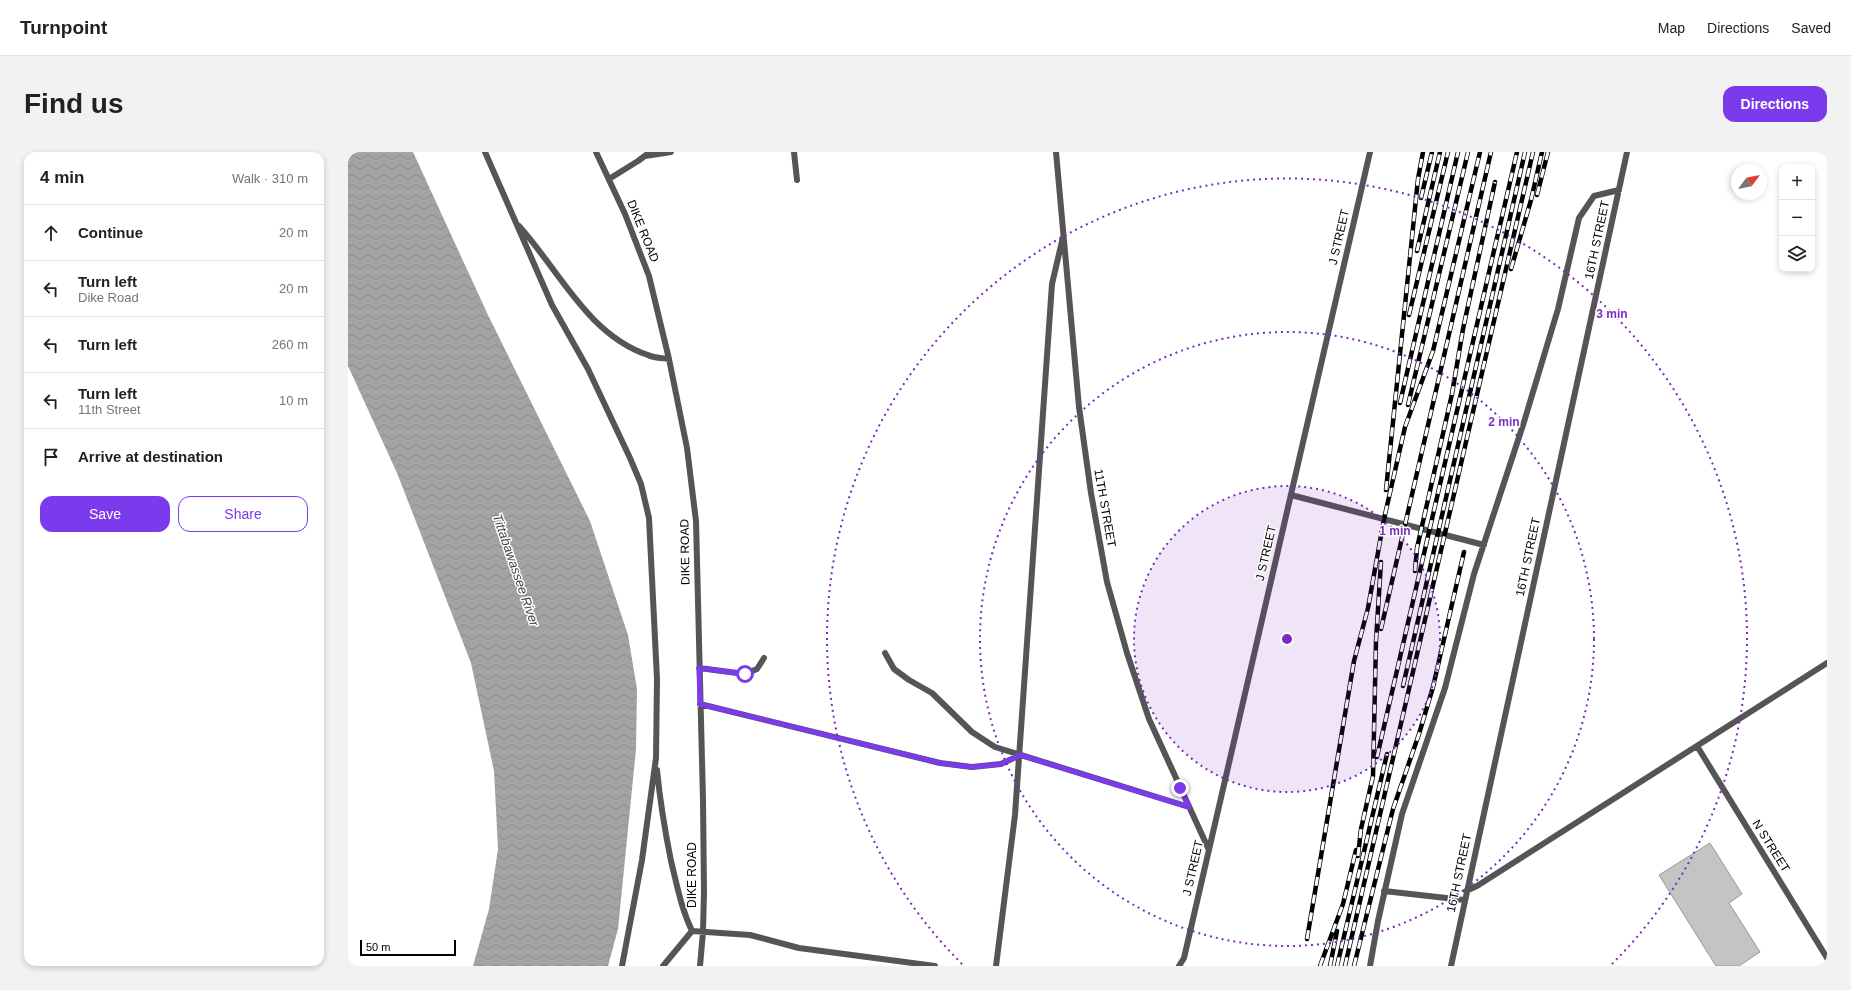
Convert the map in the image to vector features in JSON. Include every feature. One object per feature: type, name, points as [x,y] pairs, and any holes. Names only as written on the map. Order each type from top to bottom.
[{"type":"lane","points":[[485,152],[552,305],[588,369],[630,458],[641,484],[649,518],[654,588],[657,679],[656,758],[642,860],[622,966]]},
{"type":"lane","name":"DIKE ROAD","points":[[596,152],[625,214],[649,276],[669,359],[687,448],[696,521],[704,884],[703,932],[700,966]]},
{"type":"lane","points":[[609,179],[650,152]]},
{"type":"lane","points":[[644,156],[671,152]]},
{"type":"lane","points":[[794,152],[797,180]]},
{"type":"lane","name":"11TH STREET","points":[[1056,152],[1078,407],[1090,493],[1107,582],[1127,653],[1149,719],[1209,850]]},
{"type":"lane","name":"J STREET","points":[[1179,966],[1184,958],[1370,152]]},
{"type":"lane","name":"16TH STREET","points":[[1451,966],[1464,900],[1627,152]]},
{"type":"lane","points":[[1370,966],[1384,891],[1402,814],[1446,688],[1474,574],[1558,309],[1579,218],[1594,196],[1619,190]]},
{"type":"lane","points":[[515,222],[531,240],[576,299],[599,324],[616,339],[632,349],[650,356],[669,359]]},
{"type":"lane","points":[[996,966],[1015,815],[1020,755],[1052,284],[1063,237]]},
{"type":"lane","points":[[1291,495],[1484,545]]},
{"type":"lane","points":[[885,653],[894,669],[909,680],[932,693],[972,732],[996,747],[1189,807]]},
{"type":"lane","points":[[699,668],[745,674],[757,669],[764,658]]},
{"type":"lane","points":[[1466,891],[1477,886],[1827,663]]},
{"type":"lane","points":[[700,704],[940,763],[972,767],[1001,764],[1020,755]]},
{"type":"lane","name":"N STREET","points":[[1697,746],[1827,958]]},
{"type":"lane","points":[[656,758],[664,827],[684,913],[692,931]]},
{"type":"lane","points":[[1384,891],[1464,900]]},
{"type":"lane","points":[[692,931],[750,935],[799,948],[935,966]]},
{"type":"lane","points":[[663,966],[692,931]]},
{"type":"lane","name":"J STREET","points":[[1184,958],[1185,966]]},
{"type":"water","name":"Tittabawassee River","points":[[348,152],[413,152],[488,315],[590,521],[628,635],[637,689],[636,749],[618,929],[608,966],[473,966],[489,909],[498,849],[494,771],[471,663],[397,473],[348,366]]},
{"type":"building","points":[[1710,843],[1742,894],[1729,903],[1760,952],[1739,966],[1716,966],[1659,875]]},
{"type":"railway","points":[[1386,490],[1418,179],[1423,152]]},
{"type":"railway","points":[[1421,198],[1432,152]]},
{"type":"railway","points":[[1417,251],[1440,152]]},
{"type":"railway","points":[[1409,315],[1448,152]]},
{"type":"railway","points":[[1400,403],[1458,152]]},
{"type":"railway","points":[[1408,405],[1468,152]]},
{"type":"railway","points":[[1307,939],[1354,661],[1368,608],[1384,519],[1405,427],[1433,351],[1480,152]]},
{"type":"railway","points":[[1381,629],[1491,152]]},
{"type":"railway","points":[[1498,234],[1517,152]]},
{"type":"railway","points":[[1403,686],[1525,152]]},
{"type":"railway","points":[[1345,966],[1533,152]]},
{"type":"railway","points":[[1511,269],[1531,200],[1542,152]]},
{"type":"railway","points":[[1537,195],[1548,152]]},
{"type":"railway","points":[[1415,571],[1417,548],[1452,394],[1463,329],[1495,182]]},
{"type":"railway","points":[[1377,757],[1499,229]]},
{"type":"railway","points":[[1354,966],[1393,809],[1419,734],[1433,687],[1464,552]]},
{"type":"railway","points":[[1358,856],[1361,829],[1373,776],[1376,641],[1381,562]]},
{"type":"railway","points":[[1337,966],[1387,754]]},
{"type":"railway","points":[[1320,966],[1343,904],[1356,850]]},
{"type":"railway","points":[[1330,966],[1337,931]]},
{"type":"route","points":[[745,674],[699,668],[700,704],[940,763],[972,767],[1001,764],[1020,755],[1189,807],[1180,788]]}]
